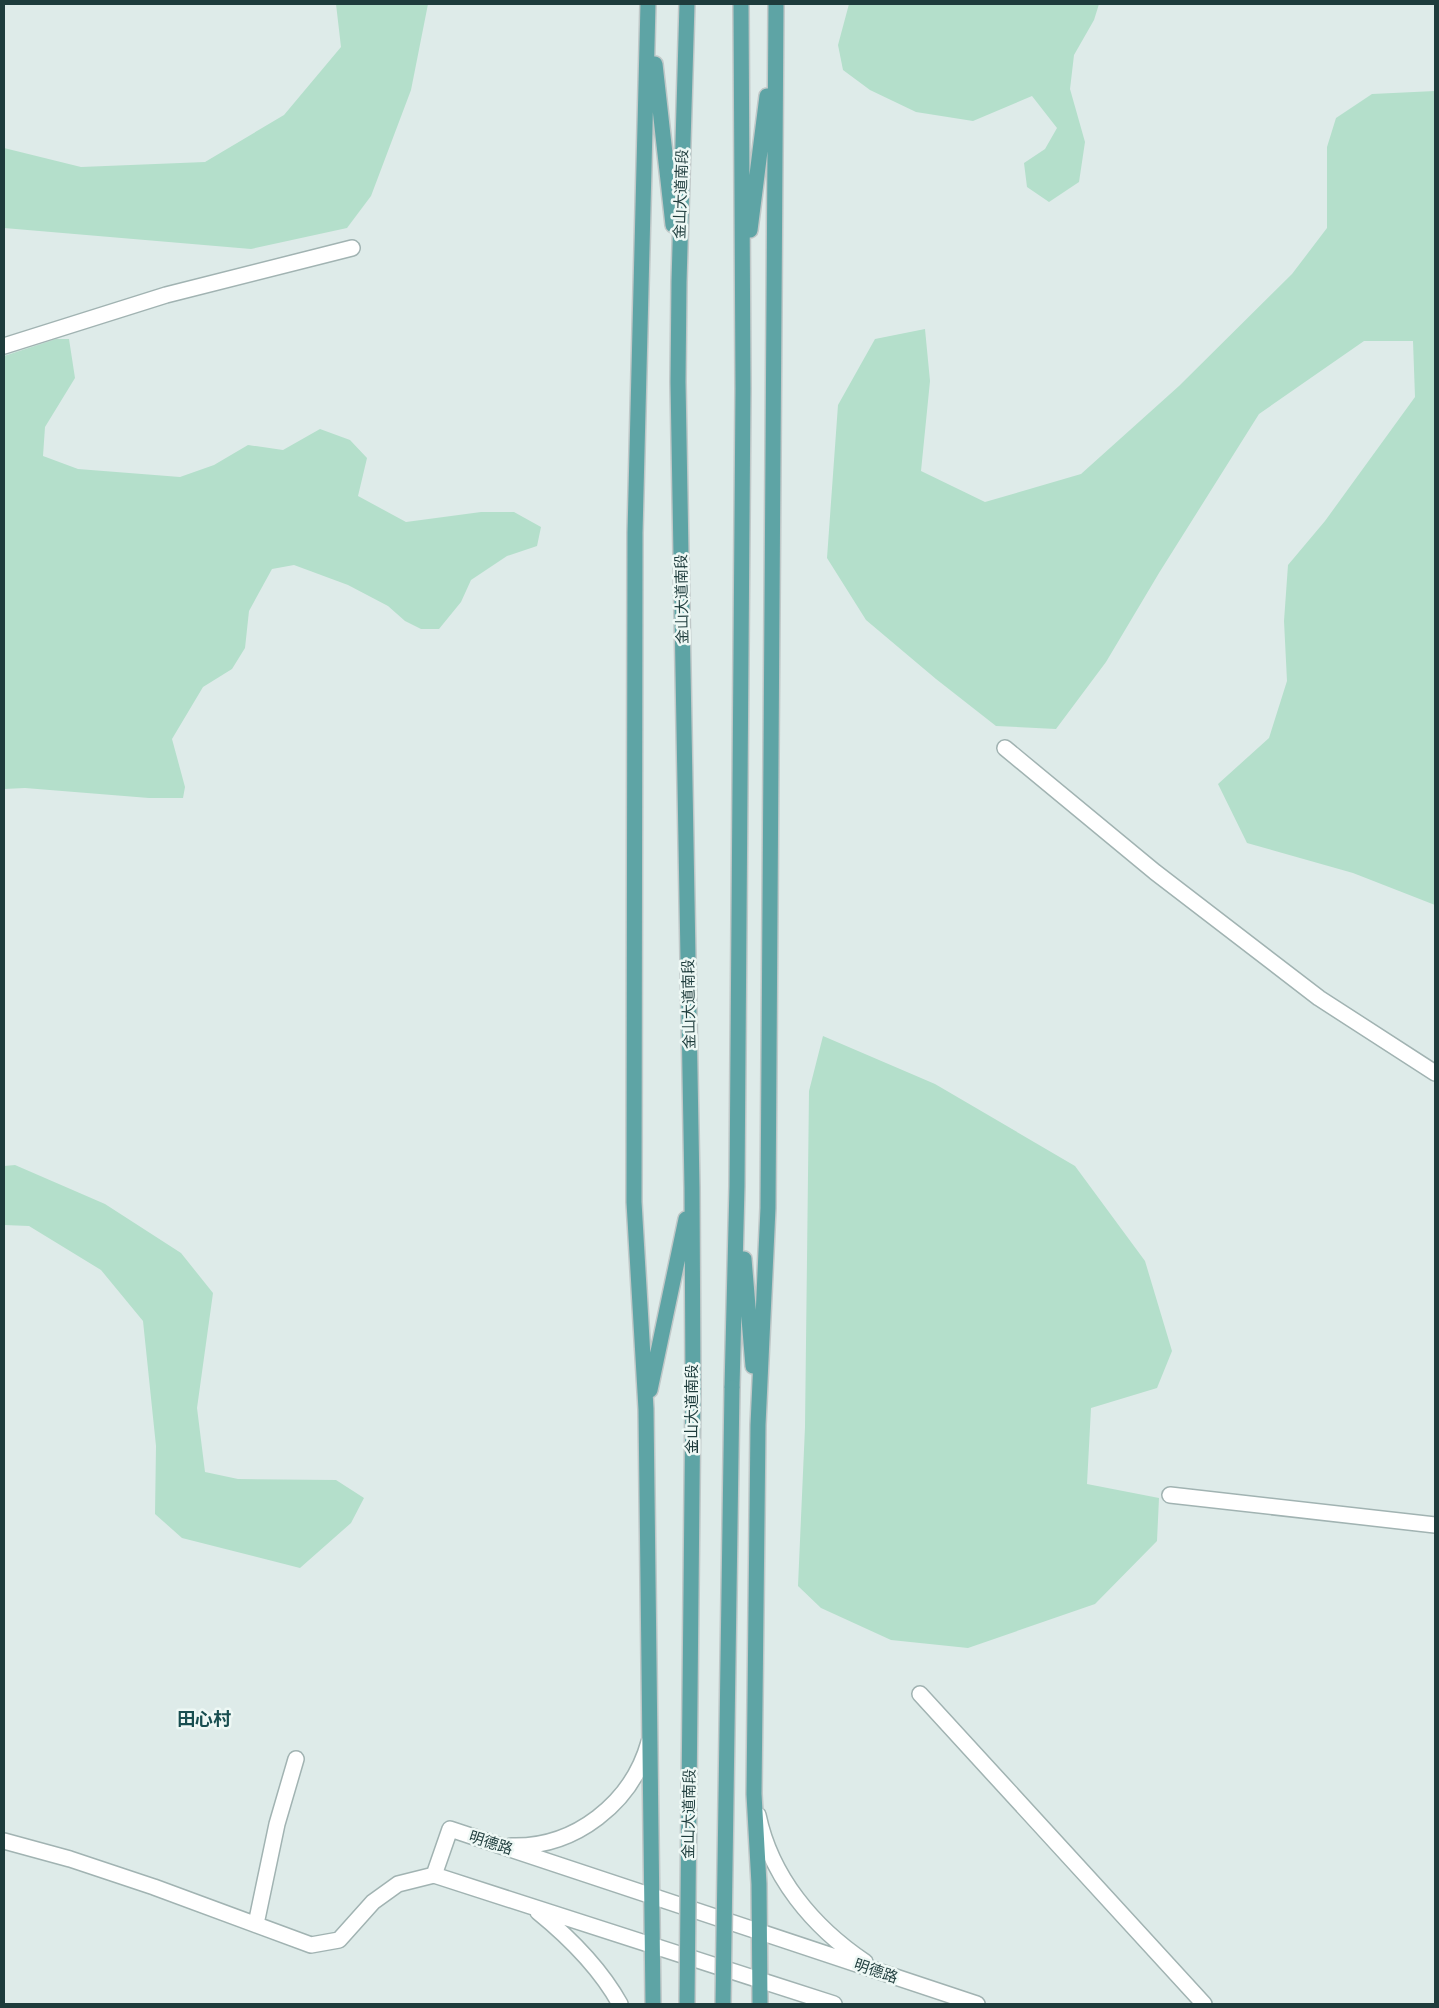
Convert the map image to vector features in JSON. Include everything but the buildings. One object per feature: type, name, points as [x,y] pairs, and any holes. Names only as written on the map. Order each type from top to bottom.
[{"type":"main road","points":[[648,4],[679,282]]},
{"type":"main road","points":[[648,4],[635,533],[634,1202],[646,1409],[653,2004]]},
{"type":"main road","name":"金山大道南段","points":[[687,4],[679,282],[678,392],[692,1188],[693,1389],[687,2004]]},
{"type":"main road","points":[[724,2004],[732,1388],[737,1186],[743,286],[740,4]]},
{"type":"main road","points":[[760,2004],[758,1980],[759,1884],[754,1794],[758,1425],[769,1198],[776,4]]},
{"type":"main road","points":[[743,286],[776,33]]},
{"type":"main road","points":[[737,1186],[758,1425]]},
{"type":"main road","points":[[646,1409],[692,1188]]},
{"type":"street","points":[[4,346],[166,295],[352,248]]},
{"type":"street","points":[[1005,748],[1155,872],[1319,998],[1435,1073]]},
{"type":"street","points":[[1170,1495],[1435,1525]]},
{"type":"street","points":[[920,1694],[1204,2004]]},
{"type":"street","points":[[498,1845],[536,1844],[554,1840],[589,1824],[618,1800],[629,1786],[646,1753],[651,1735]]},
{"type":"street","points":[[256,1924],[277,1824],[296,1759]]},
{"type":"street","points":[[754,1794],[759,1820],[767,1845],[778,1870],[797,1899],[826,1932],[846,1949],[890,1976]]},
{"type":"street","name":"明德路","points":[[434,1875],[450,1829],[759,1934],[977,2004]]},
{"type":"street","points":[[4,1841],[70,1859],[154,1887],[311,1945],[339,1940],[373,1902],[398,1884],[434,1875],[834,2004]]},
{"type":"street","points":[[531,1906],[569,1938],[601,1975],[620,2004]]},
{"type":"green space","points":[[336,4],[428,4],[411,90],[371,196],[347,228],[251,249],[4,228],[4,148],[81,167],[205,162],[284,115],[341,47]]},
{"type":"green space","points":[[849,4],[1099,4],[1094,20],[1074,55],[1070,89],[1085,142],[1079,182],[1049,202],[1027,187],[1024,163],[1045,149],[1057,128],[1032,96],[973,121],[916,112],[870,90],[843,70],[838,45]]},
{"type":"green space","points":[[1435,91],[1435,905],[1353,873],[1247,843],[1218,784],[1269,738],[1287,681],[1284,621],[1288,565],[1325,521],[1415,397],[1413,341],[1364,341],[1259,414],[1159,573],[1106,662],[1056,729],[996,726],[866,620],[827,558],[838,405],[875,339],[925,329],[930,381],[921,471],[985,502],[1081,474],[1179,386],[1292,274],[1327,228],[1327,147],[1336,118],[1372,94]]},
{"type":"green space","points":[[56,339],[69,339],[75,378],[45,427],[43,456],[78,469],[180,477],[214,465],[248,445],[283,450],[320,429],[350,440],[367,458],[358,496],[406,522],[481,512],[514,512],[541,527],[537,546],[507,556],[471,580],[461,602],[439,629],[421,629],[405,621],[388,606],[348,585],[294,565],[272,569],[249,611],[245,648],[232,669],[203,687],[172,739],[185,787],[183,798],[149,798],[25,788],[4,789],[4,356]]},
{"type":"green space","points":[[823,1036],[935,1084],[1075,1166],[1145,1261],[1172,1351],[1157,1388],[1091,1408],[1087,1484],[1159,1498],[1157,1541],[1095,1604],[968,1648],[891,1640],[821,1608],[798,1586],[805,1427],[809,1091]]},
{"type":"green space","points":[[15,1165],[105,1204],[181,1253],[213,1293],[197,1408],[205,1472],[238,1479],[336,1480],[364,1498],[351,1523],[300,1568],[182,1538],[155,1514],[156,1446],[143,1321],[101,1270],[29,1226],[4,1225],[4,1166]]},
{"type":"district","name":"田心村","points":[[204,1719]]}]
